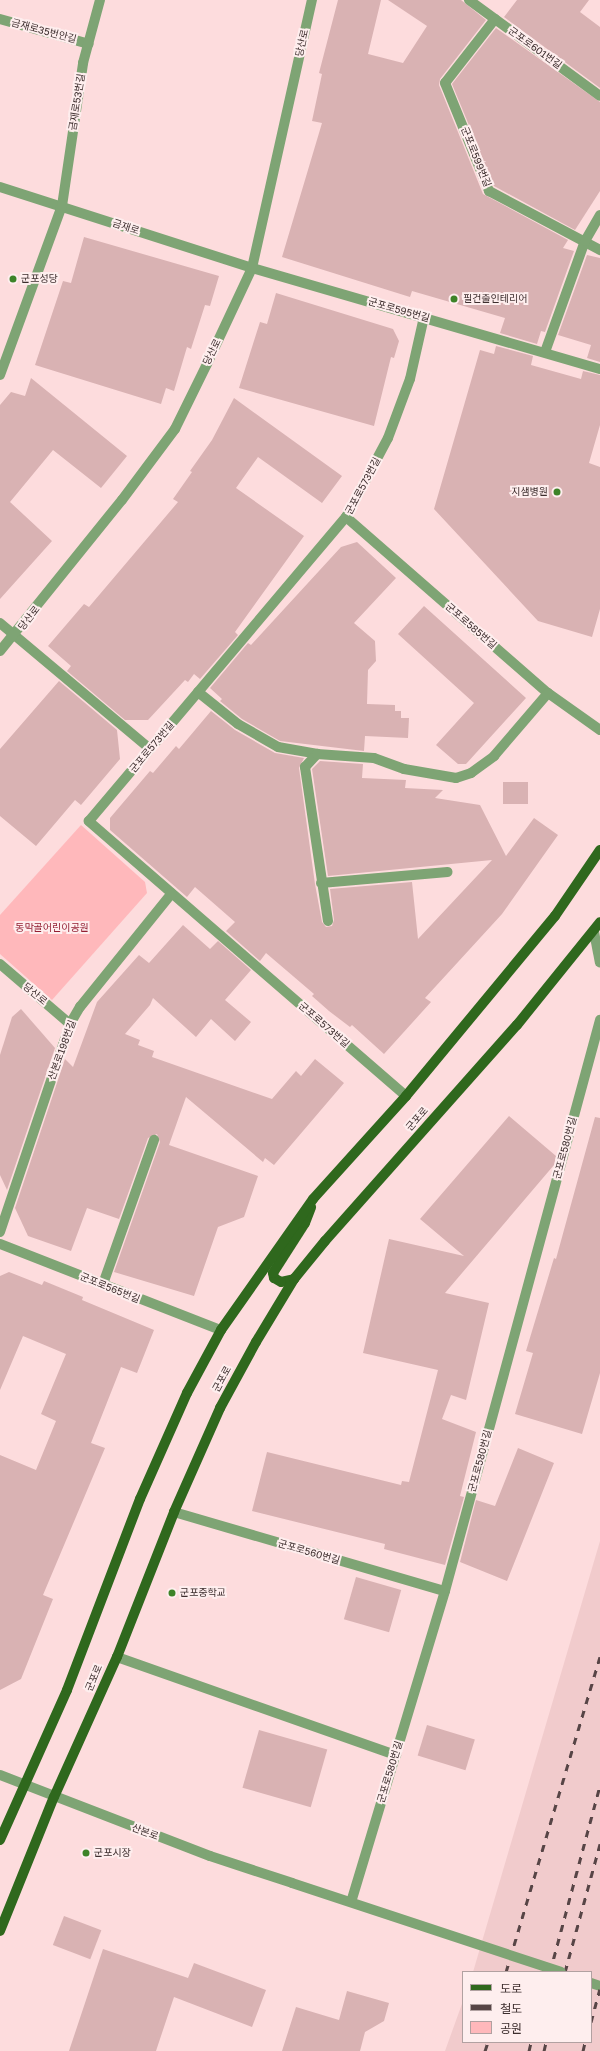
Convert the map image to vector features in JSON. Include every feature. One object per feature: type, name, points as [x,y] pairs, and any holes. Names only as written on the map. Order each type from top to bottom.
[{"type":"main road","name":"군포로","points":[[0,1840],[23,1785],[67,1690],[140,1499],[187,1393],[221,1330],[313,1199],[406,1096],[555,916],[600,850]]},
{"type":"main road","name":"군포로","points":[[0,1931],[54,1797],[117,1656],[174,1512],[220,1408],[294,1279],[594,932],[600,922]]},
{"type":"main road","points":[[294,1279],[281,1282],[273,1273],[305,1223],[313,1199]]},
{"type":"street","name":"금재로53번길","points":[[0,375],[62,206],[89,44],[100,0]]},
{"type":"street","name":"당산로","points":[[0,651],[15,635],[175,429],[252,268],[312,0]]},
{"type":"street","name":"군포로601번길","points":[[469,0],[600,96]]},
{"type":"street","name":"금재로35번안길","points":[[0,19],[89,44]]},
{"type":"street","name":"군포로599번길","points":[[495,19],[445,83],[489,191],[586,241],[600,250]]},
{"type":"street","name":"금재로","points":[[0,187],[252,268]]},
{"type":"street","points":[[545,352],[586,241],[600,215]]},
{"type":"street","name":"군포로595번길","points":[[252,268],[600,369]]},
{"type":"street","name":"군포로573번길","points":[[406,1096],[89,821],[346,517],[388,438],[410,380],[424,317]]},
{"type":"street","name":"군포로585번길","points":[[346,517],[548,693],[600,730]]},
{"type":"street","points":[[0,623],[150,749]]},
{"type":"street","points":[[198,692],[238,724],[278,747],[317,754],[374,758],[404,769],[456,778],[471,773],[494,756],[548,693]]},
{"type":"street","points":[[317,754],[305,767],[321,883],[328,921]]},
{"type":"street","points":[[321,883],[448,872]]},
{"type":"street","name":"산본로198번길","points":[[0,1232],[70,1024],[80,1007],[172,893]]},
{"type":"street","points":[[594,932],[600,962]]},
{"type":"street","name":"당산로","points":[[0,964],[70,1024]]},
{"type":"street","name":"군포로580번길","points":[[352,1899],[445,1591],[600,1020]]},
{"type":"street","points":[[103,1284],[154,1140]]},
{"type":"street","name":"군포로565번길","points":[[0,1244],[221,1330]]},
{"type":"street","name":"군포로560번길","points":[[174,1512],[445,1591]]},
{"type":"street","points":[[117,1656],[396,1755]]},
{"type":"street","name":"산본로","points":[[0,1776],[210,1856],[558,1971]]},
{"type":"shaded area","points":[[600,1541],[600,2051],[445,2051],[462,2004],[462,2043],[592,2043],[592,1971],[473,1971]]},
{"type":"green space","name":"동막골어린이공원","points":[[81,825],[145,882],[147,893],[52,1000],[0,954],[0,915]]},
{"type":"building","points":[[338,0],[381,0],[368,54],[403,63],[427,26],[388,0],[461,0],[486,20],[440,79],[439,85],[483,194],[568,240],[563,248],[574,251],[545,332],[541,331],[537,344],[500,333],[505,318],[412,291],[410,297],[282,257],[322,123],[312,121],[322,74],[319,73]]},
{"type":"building","points":[[517,0],[589,0],[580,12],[600,27],[600,88],[504,17]]},
{"type":"building","points":[[496,28],[600,102],[600,191],[575,230],[494,186],[452,84]]},
{"type":"building","points":[[84,237],[219,276],[210,306],[205,305],[191,349],[187,347],[174,391],[166,388],[161,404],[35,365],[63,281],[71,283]]},
{"type":"building","points":[[587,255],[600,258],[600,362],[587,358],[591,345],[558,335]]},
{"type":"building","points":[[276,293],[393,329],[399,341],[394,358],[391,357],[374,426],[239,388],[260,322],[267,324]]},
{"type":"building","points":[[496,346],[533,356],[531,365],[581,379],[583,371],[600,375],[600,425],[589,463],[600,467],[600,609],[592,637],[538,621],[434,509],[480,350],[494,354]]},
{"type":"building","points":[[31,378],[127,456],[101,488],[53,450],[10,502],[52,541],[0,599],[0,405],[11,392],[25,396]]},
{"type":"building","points":[[234,398],[342,476],[322,503],[258,457],[236,488],[304,536],[235,632],[238,635],[200,679],[194,674],[188,682],[185,680],[148,720],[125,720],[67,671],[71,666],[48,646],[84,604],[89,607],[178,502],[173,499],[192,472],[190,471],[212,440]]},
{"type":"building","points":[[357,542],[396,578],[354,623],[375,641],[376,661],[368,670],[367,704],[395,705],[395,711],[401,711],[401,718],[409,718],[408,738],[365,736],[364,751],[280,741],[242,719],[220,701],[222,699],[210,688],[248,643],[251,645],[341,547]]},
{"type":"building","points":[[424,606],[526,698],[466,764],[458,764],[436,745],[474,703],[398,634]]},
{"type":"building","points":[[59,681],[117,730],[120,759],[81,805],[75,800],[36,846],[0,816],[0,749]]},
{"type":"building","points":[[211,711],[235,730],[275,753],[304,758],[299,768],[315,884],[322,922],[326,927],[332,926],[334,920],[330,889],[412,882],[418,939],[492,860],[328,876],[312,769],[320,761],[363,764],[362,778],[406,780],[405,788],[443,790],[435,798],[480,805],[506,856],[534,818],[558,835],[502,914],[425,998],[431,1002],[384,1054],[352,1025],[350,1027],[329,1011],[312,996],[314,994],[266,953],[260,961],[226,931],[235,922],[195,887],[187,897],[110,830],[110,818],[150,771],[153,773],[176,746],[179,749]]},
{"type":"building","points":[[503,782],[528,782],[528,804],[503,804]]},
{"type":"building","points":[[183,925],[210,949],[218,941],[251,970],[225,1000],[251,1022],[235,1041],[211,1019],[196,1037],[153,998],[150,1005],[125,1034],[140,1040],[138,1045],[154,1051],[152,1057],[272,1099],[296,1071],[301,1076],[315,1059],[344,1083],[274,1165],[265,1158],[263,1162],[186,1097],[169,1145],[258,1176],[244,1217],[218,1227],[194,1296],[114,1272],[160,1142],[157,1134],[148,1138],[119,1219],[87,1208],[71,1251],[28,1236],[15,1208],[65,1059],[73,1067],[97,1002],[139,955],[149,963]]},
{"type":"building","points":[[21,1009],[55,1048],[7,1190],[0,1175],[0,1055],[12,1017]]},
{"type":"building","points":[[509,1116],[556,1156],[554,1165],[445,1293],[489,1303],[466,1400],[451,1395],[442,1419],[476,1432],[460,1496],[464,1497],[445,1565],[384,1549],[385,1544],[252,1511],[267,1452],[401,1485],[402,1481],[409,1482],[438,1370],[363,1353],[389,1239],[464,1256],[420,1219]]},
{"type":"building","points":[[595,1117],[600,1118],[600,1373],[582,1434],[515,1414],[533,1353],[526,1351],[554,1258],[556,1259]]},
{"type":"building","points":[[9,1272],[42,1285],[44,1281],[83,1297],[82,1300],[154,1330],[137,1373],[121,1367],[91,1443],[105,1448],[43,1595],[53,1599],[21,1679],[0,1690],[0,1455],[36,1470],[56,1421],[41,1414],[66,1354],[23,1336],[0,1390],[0,1276]]},
{"type":"building","points":[[518,1448],[554,1463],[507,1581],[460,1562],[476,1500],[495,1506]]},
{"type":"building","points":[[356,1577],[401,1590],[389,1632],[344,1619]]},
{"type":"building","points":[[427,1725],[475,1740],[465,1770],[418,1756]]},
{"type":"building","points":[[259,1730],[327,1750],[311,1807],[242,1788]]},
{"type":"building","points":[[64,1916],[101,1930],[90,1959],[53,1945]]},
{"type":"building","points":[[103,1949],[188,1978],[194,1963],[266,1990],[252,2027],[174,1997],[156,2051],[69,2051]]},
{"type":"building","points":[[347,1991],[389,2003],[384,2021],[365,2032],[360,2051],[282,2051],[296,2007],[339,2020]]},
{"type":"railway","points":[[506,1971],[600,1657]]},
{"type":"railway","points":[[550,1971],[600,1786]]},
{"type":"railway","points":[[565,1971],[600,1844]]},
{"type":"railway","points":[[592,2018],[600,1989]]},
{"type":"railway","points":[[485,2051],[488,2043]]},
{"type":"railway","points":[[529,2051],[531,2043]]},
{"type":"railway","points":[[544,2051],[546,2043]]},
{"type":"railway","points":[[583,2051],[585,2043]]},
{"type":"place","name":"군포성당","points":[[13,279]]},
{"type":"place","name":"필건출인테리어","points":[[454,299]]},
{"type":"place","name":"지샘병원","points":[[557,492]]},
{"type":"place","name":"군포중학교","points":[[172,1593]]},
{"type":"place","name":"군포시장","points":[[86,1853]]}]
